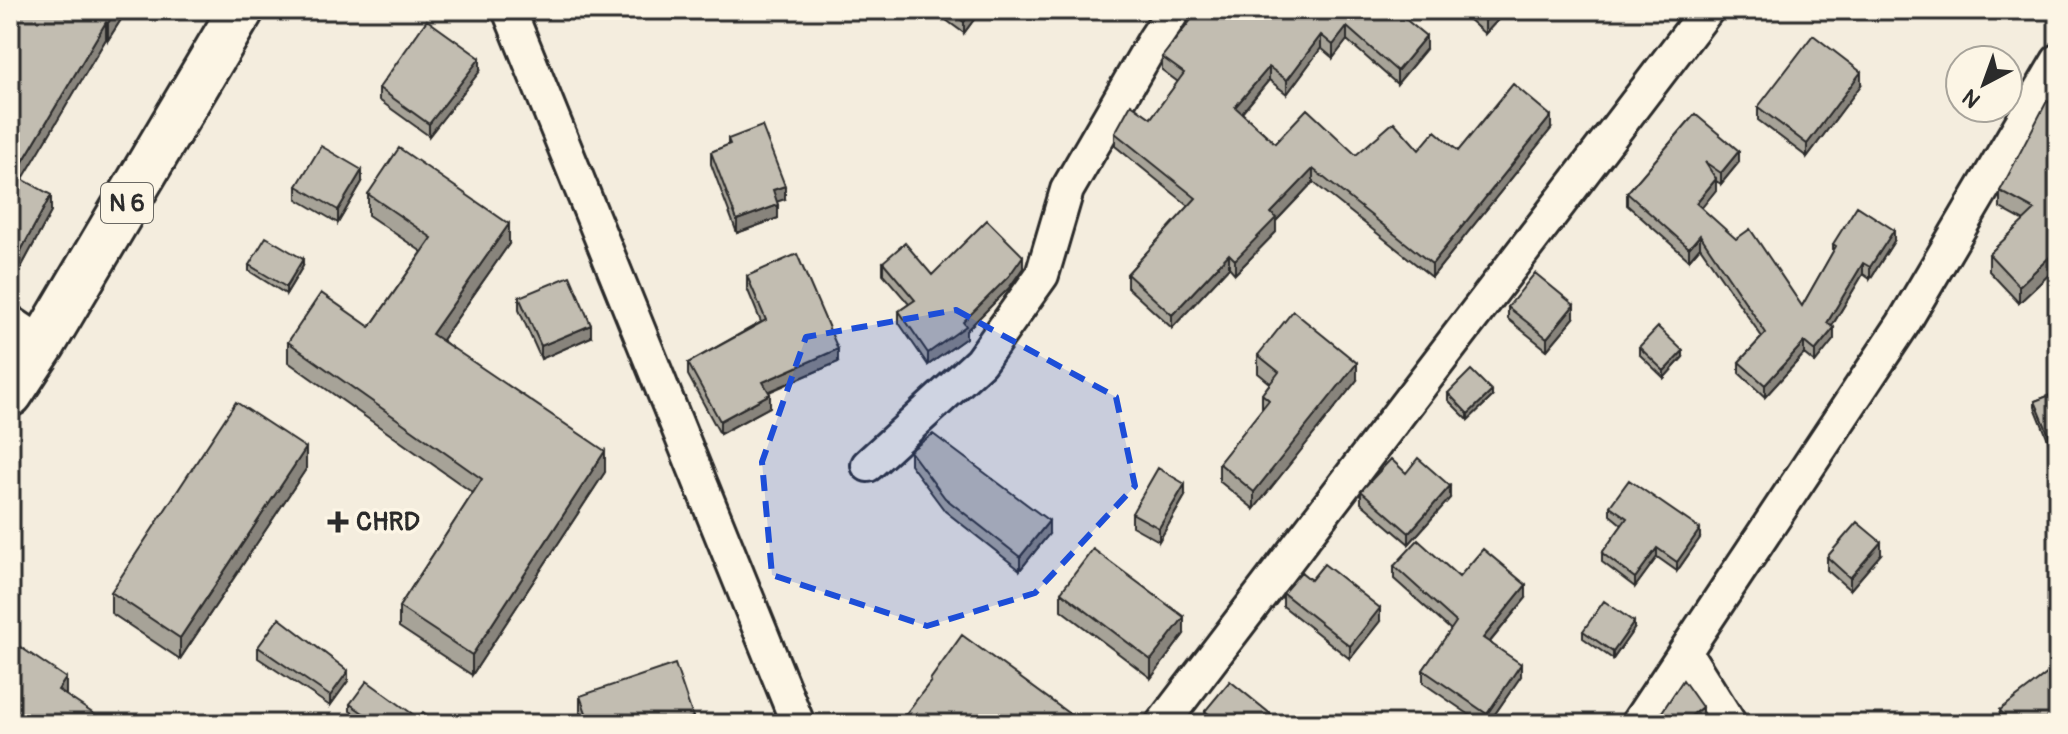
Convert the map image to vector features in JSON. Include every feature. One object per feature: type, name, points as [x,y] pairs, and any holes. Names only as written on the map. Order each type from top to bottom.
[{"type":"main road","name":"N 6","points":[[10,394],[27,333],[241,10]]},
{"type":"street","points":[[509,10],[798,724]]},
{"type":"street","points":[[868,465],[980,362],[1042,275],[1067,190],[1174,10]]},
{"type":"street","points":[[1162,724],[1707,10]]},
{"type":"street","points":[[1637,724],[1903,324],[2058,61]]},
{"type":"street","points":[[1685,652],[1730,724]]},
{"type":"highlighted area","points":[[956,310],[1116,397],[1135,486],[1035,593],[927,626],[772,575],[762,462],[806,337]]},
{"type":"building","points":[[14,10],[116,10],[15,175],[51,195],[18,256],[10,251],[10,16]]},
{"type":"building","points":[[947,10],[973,10],[964,22]]},
{"type":"building","points":[[1199,10],[1388,10],[1395,16],[1398,13],[1426,36],[1397,71],[1347,27],[1333,45],[1321,35],[1287,80],[1269,67],[1235,107],[1275,143],[1307,109],[1356,155],[1394,122],[1419,150],[1435,131],[1458,151],[1513,84],[1551,116],[1432,264],[1313,169],[1271,213],[1276,218],[1235,260],[1229,254],[1172,315],[1127,274],[1196,198],[1115,133],[1131,104],[1151,118],[1184,73],[1162,57]]},
{"type":"building","points":[[1472,10],[1495,10],[1485,21]]},
{"type":"building","points":[[427,20],[480,58],[429,124],[379,88]]},
{"type":"building","points":[[1813,35],[1861,72],[1807,144],[1758,107]]},
{"type":"building","points":[[2047,101],[2058,107],[2058,249],[2019,286],[1989,254],[2035,210],[2000,191]]},
{"type":"building","points":[[1695,114],[1739,151],[1721,173],[1705,162],[1716,179],[1696,203],[1736,239],[1750,229],[1802,306],[1836,246],[1833,244],[1857,206],[1894,230],[1870,267],[1863,263],[1827,323],[1834,328],[1815,351],[1804,342],[1765,385],[1739,362],[1766,333],[1700,235],[1689,248],[1627,193]]},
{"type":"building","points":[[762,126],[785,186],[773,190],[778,205],[737,220],[711,152],[730,144],[728,139]]},
{"type":"building","points":[[321,146],[362,170],[338,210],[297,186]]},
{"type":"building","points":[[399,148],[509,224],[432,334],[605,451],[472,655],[399,607],[482,479],[288,342],[321,293],[370,327],[432,238],[368,194]]},
{"type":"building","points":[[987,220],[1023,256],[1009,276],[963,322],[966,326],[928,353],[899,311],[915,300],[883,262],[905,243],[932,275]]},
{"type":"building","points":[[266,237],[303,259],[286,287],[249,265]]},
{"type":"building","points":[[797,254],[838,349],[763,382],[770,394],[720,421],[688,363],[766,320],[747,276]]},
{"type":"building","points":[[1535,273],[1574,305],[1547,338],[1508,307]]},
{"type":"building","points":[[570,276],[591,325],[541,346],[519,297]]},
{"type":"building","points":[[1293,311],[1357,363],[1254,492],[1219,463],[1269,400],[1262,394],[1279,372],[1258,355]]},
{"type":"building","points":[[1658,327],[1683,351],[1664,371],[1639,347]]},
{"type":"building","points":[[1471,370],[1492,391],[1468,414],[1448,393]]},
{"type":"building","points":[[2058,392],[2058,432],[2049,435],[2035,401]]},
{"type":"building","points":[[236,402],[306,448],[180,638],[111,592]]},
{"type":"building","points":[[933,434],[1049,521],[1020,557],[945,498],[910,451]]},
{"type":"building","points":[[1418,458],[1450,486],[1409,533],[1361,491],[1391,459],[1406,473]]},
{"type":"building","points":[[1158,468],[1185,484],[1159,528],[1132,513]]},
{"type":"building","points":[[1629,480],[1700,529],[1677,562],[1657,548],[1635,578],[1602,553],[1627,518],[1610,506]]},
{"type":"building","points":[[1857,522],[1881,542],[1850,578],[1827,557]]},
{"type":"building","points":[[1418,540],[1459,577],[1483,549],[1526,585],[1483,638],[1521,664],[1487,714],[1423,670],[1456,622],[1394,566]]},
{"type":"building","points":[[1093,549],[1184,617],[1151,660],[1061,592]]},
{"type":"building","points":[[1324,564],[1380,608],[1350,646],[1283,593],[1301,572],[1311,580]]},
{"type":"building","points":[[1604,601],[1634,622],[1613,652],[1583,631]]},
{"type":"building","points":[[279,618],[348,671],[330,696],[258,647]]},
{"type":"building","points":[[962,635],[1083,724],[898,724]]},
{"type":"building","points":[[10,640],[66,678],[58,690],[109,724],[10,724]]},
{"type":"building","points":[[675,664],[693,717],[673,724],[590,724],[580,696]]},
{"type":"building","points":[[2052,670],[2058,678],[2058,724],[2011,724],[2000,710]]},
{"type":"building","points":[[1683,680],[1702,707],[1682,724],[1654,724]]},
{"type":"building","points":[[367,681],[418,718],[423,712],[440,724],[379,724],[350,704]]},
{"type":"building","points":[[1230,681],[1283,724],[1221,724],[1205,711]]},
{"type":"building","points":[[1305,712],[1322,724],[1296,724]]},
{"type":"place","name":"CHRD","points":[[338,522]]}]
